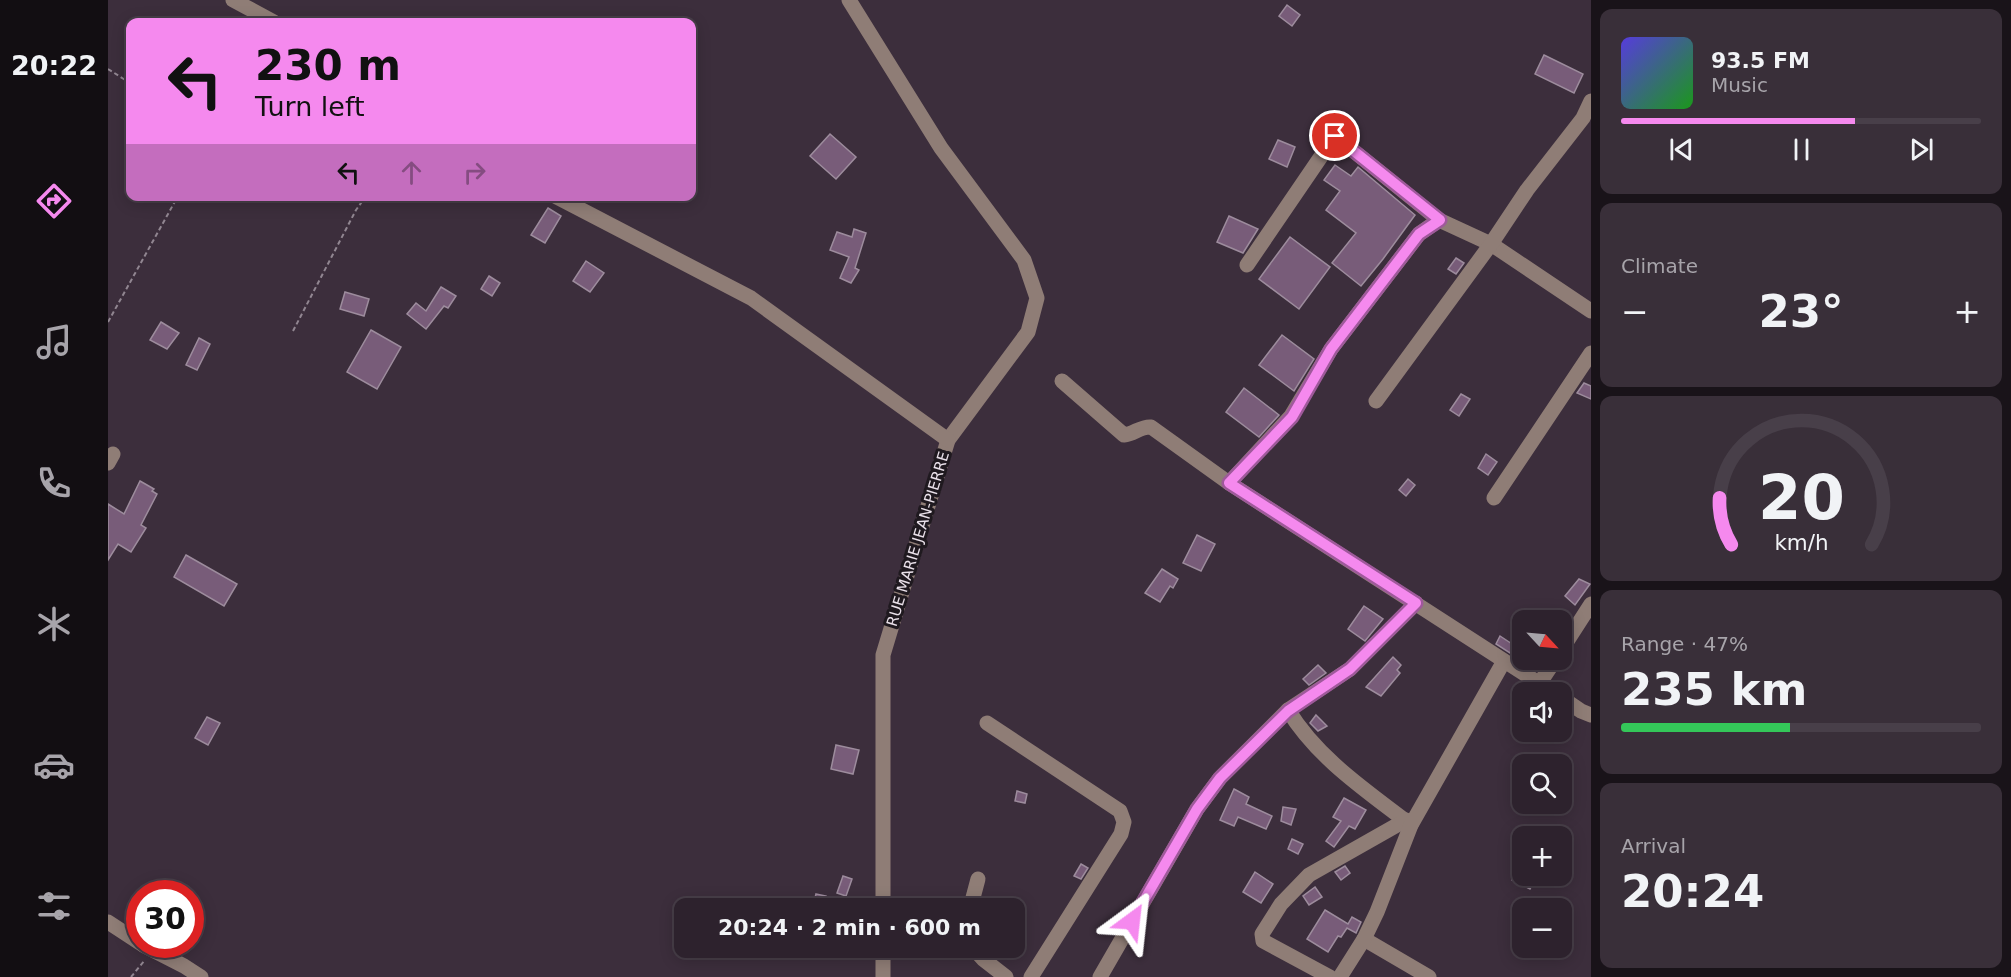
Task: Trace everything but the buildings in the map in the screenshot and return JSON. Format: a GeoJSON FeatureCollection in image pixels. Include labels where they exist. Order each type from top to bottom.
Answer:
{"type":"FeatureCollection","features":[{"type":"Feature","properties":{"kind":"street"},"geometry":{"type":"LineString","coordinates":[[233,0],[267,18]]}},
{"type":"Feature","properties":{"kind":"street","name":"RUE MARIE JEAN-PIERRE"},"geometry":{"type":"LineString","coordinates":[[849,0],[941,148],[1024,260],[1037,298],[1028,332],[948,440],[883,655],[883,898]]}},
{"type":"Feature","properties":{"kind":"street"},"geometry":{"type":"LineString","coordinates":[[1376,400],[1491,244],[1527,190],[1583,118],[1591,101]]}},
{"type":"Feature","properties":{"kind":"street"},"geometry":{"type":"LineString","coordinates":[[1247,265],[1335,136],[1440,220],[1491,244],[1591,311]]}},
{"type":"Feature","properties":{"kind":"street"},"geometry":{"type":"LineString","coordinates":[[565,201],[751,298],[948,440]]}},
{"type":"Feature","properties":{"kind":"street"},"geometry":{"type":"LineString","coordinates":[[1229,483],[1292,417],[1331,349],[1419,234],[1440,220]]}},
{"type":"Feature","properties":{"kind":"street"},"geometry":{"type":"LineString","coordinates":[[1494,498],[1591,353]]}},
{"type":"Feature","properties":{"kind":"street"},"geometry":{"type":"LineString","coordinates":[[1062,381],[1124,435],[1150,427],[1229,483],[1536,682]]}},
{"type":"Feature","properties":{"kind":"street"},"geometry":{"type":"LineString","coordinates":[[1100,977],[1197,809],[1220,778],[1288,711],[1350,669],[1416,603]]}},
{"type":"Feature","properties":{"kind":"street"},"geometry":{"type":"LineString","coordinates":[[1572,633],[1591,604]]}},
{"type":"Feature","properties":{"kind":"street"},"geometry":{"type":"LineString","coordinates":[[1340,977],[1364,939],[1377,912],[1408,823],[1504,661]]}},
{"type":"Feature","properties":{"kind":"street"},"geometry":{"type":"LineString","coordinates":[[1572,705],[1591,715]]}},
{"type":"Feature","properties":{"kind":"street"},"geometry":{"type":"LineString","coordinates":[[1288,711],[1301,731],[1333,764],[1408,823]]}},
{"type":"Feature","properties":{"kind":"street"},"geometry":{"type":"LineString","coordinates":[[987,723],[1120,811],[1124,822],[1121,834],[1032,977]]}},
{"type":"Feature","properties":{"kind":"street"},"geometry":{"type":"LineString","coordinates":[[1330,977],[1263,941],[1262,934],[1281,904],[1310,875],[1408,823]]}},
{"type":"Feature","properties":{"kind":"street"},"geometry":{"type":"LineString","coordinates":[[973,898],[978,879]]}},
{"type":"Feature","properties":{"kind":"street"},"geometry":{"type":"LineString","coordinates":[[108,922],[126,934]]}},
{"type":"Feature","properties":{"kind":"street"},"geometry":{"type":"LineString","coordinates":[[1364,939],[1429,977]]}},
{"type":"Feature","properties":{"kind":"street"},"geometry":{"type":"LineString","coordinates":[[168,958],[201,977]]}},
{"type":"Feature","properties":{"kind":"street"},"geometry":{"type":"LineString","coordinates":[[883,958],[883,977]]}},
{"type":"Feature","properties":{"kind":"street"},"geometry":{"type":"LineString","coordinates":[[981,958],[1006,977]]}},
{"type":"Feature","properties":{"kind":"path"},"geometry":{"type":"LineString","coordinates":[[108,69],[126,81]]}},
{"type":"Feature","properties":{"kind":"path"},"geometry":{"type":"LineString","coordinates":[[108,322],[175,201]]}},
{"type":"Feature","properties":{"kind":"path"},"geometry":{"type":"LineString","coordinates":[[293,331],[362,201]]}},
{"type":"Feature","properties":{"kind":"path"},"geometry":{"type":"LineString","coordinates":[[131,977],[141,966],[142,958]]}},
{"type":"Feature","properties":{"kind":"route"},"geometry":{"type":"LineString","coordinates":[[1132,921],[1197,809],[1220,778],[1288,711],[1350,669],[1416,603],[1229,483],[1292,417],[1331,349],[1419,234],[1440,220],[1335,136]]}}]}
